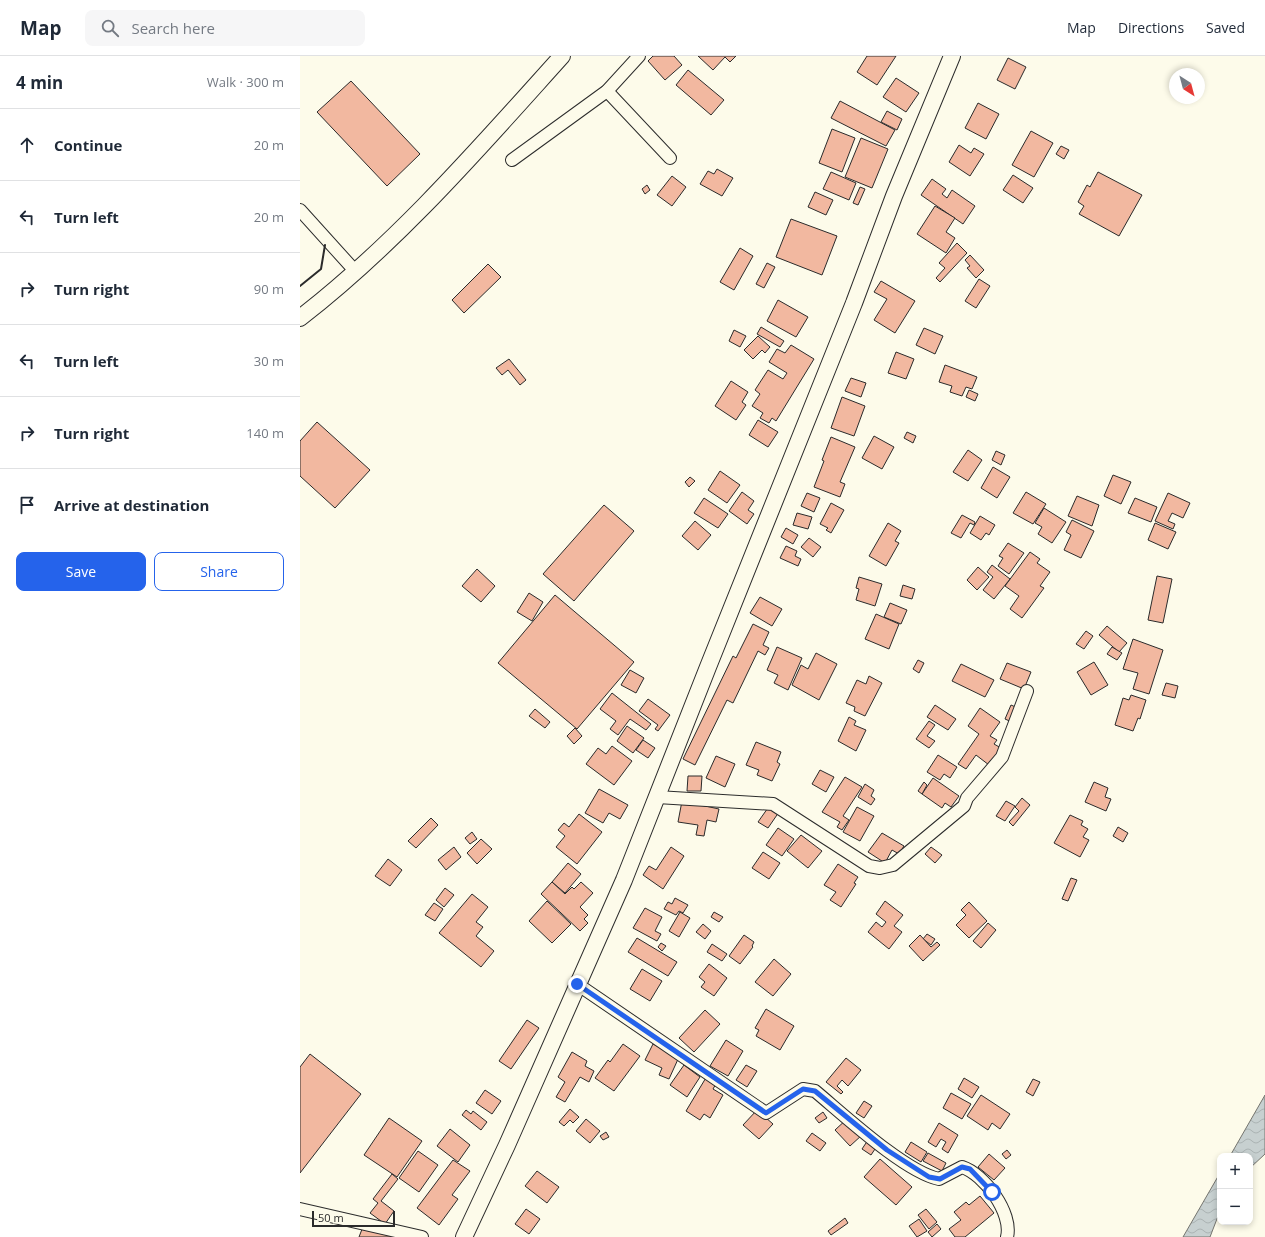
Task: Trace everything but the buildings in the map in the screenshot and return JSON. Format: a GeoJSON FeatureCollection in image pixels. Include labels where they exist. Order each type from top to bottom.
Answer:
{"type":"FeatureCollection","features":[{"type":"Feature","properties":{"kind":"main road"},"geometry":{"type":"LineString","coordinates":[[300,318],[356,272],[399,231],[489,137],[562,56]]}},
{"type":"Feature","properties":{"kind":"main road"},"geometry":{"type":"LineString","coordinates":[[464,1237],[507,1144],[624,880],[854,304],[894,196],[952,56]]}},
{"type":"Feature","properties":{"kind":"street"},"geometry":{"type":"LineString","coordinates":[[512,160],[607,92],[639,56]]}},
{"type":"Feature","properties":{"kind":"street"},"geometry":{"type":"LineString","coordinates":[[607,92],[670,158]]}},
{"type":"Feature","properties":{"kind":"street"},"geometry":{"type":"LineString","coordinates":[[300,210],[356,272]]}},
{"type":"Feature","properties":{"kind":"street"},"geometry":{"type":"LineString","coordinates":[[657,797],[773,804],[868,866],[880,868],[893,865],[964,806],[967,798],[1002,757],[1027,690]]}},
{"type":"Feature","properties":{"kind":"street"},"geometry":{"type":"LineString","coordinates":[[577,984],[766,1113],[803,1089],[815,1091],[887,1150],[929,1177],[940,1179],[962,1167],[970,1169],[992,1192],[1006,1215],[1008,1231],[1007,1237]]}},
{"type":"Feature","properties":{"kind":"street"},"geometry":{"type":"LineString","coordinates":[[300,1210],[422,1237]]}},
{"type":"Feature","properties":{"kind":"water"},"geometry":{"type":"Polygon","coordinates":[[[1265,1095],[1265,1154],[1253,1165],[1253,1153],[1232,1153],[1265,1095]]]}},
{"type":"Feature","properties":{"kind":"water"},"geometry":{"type":"Polygon","coordinates":[[[1217,1178],[1217,1219],[1210,1237],[1183,1237],[1217,1178]]]}},
{"type":"Feature","properties":{"kind":"wall"},"geometry":{"type":"LineString","coordinates":[[300,286],[321,269],[325,245]]}},
{"type":"Feature","properties":{"kind":"route"},"geometry":{"type":"LineString","coordinates":[[577,984],[766,1113],[803,1089],[815,1091],[887,1150],[929,1177],[940,1179],[962,1167],[970,1169],[992,1192]]}}]}
